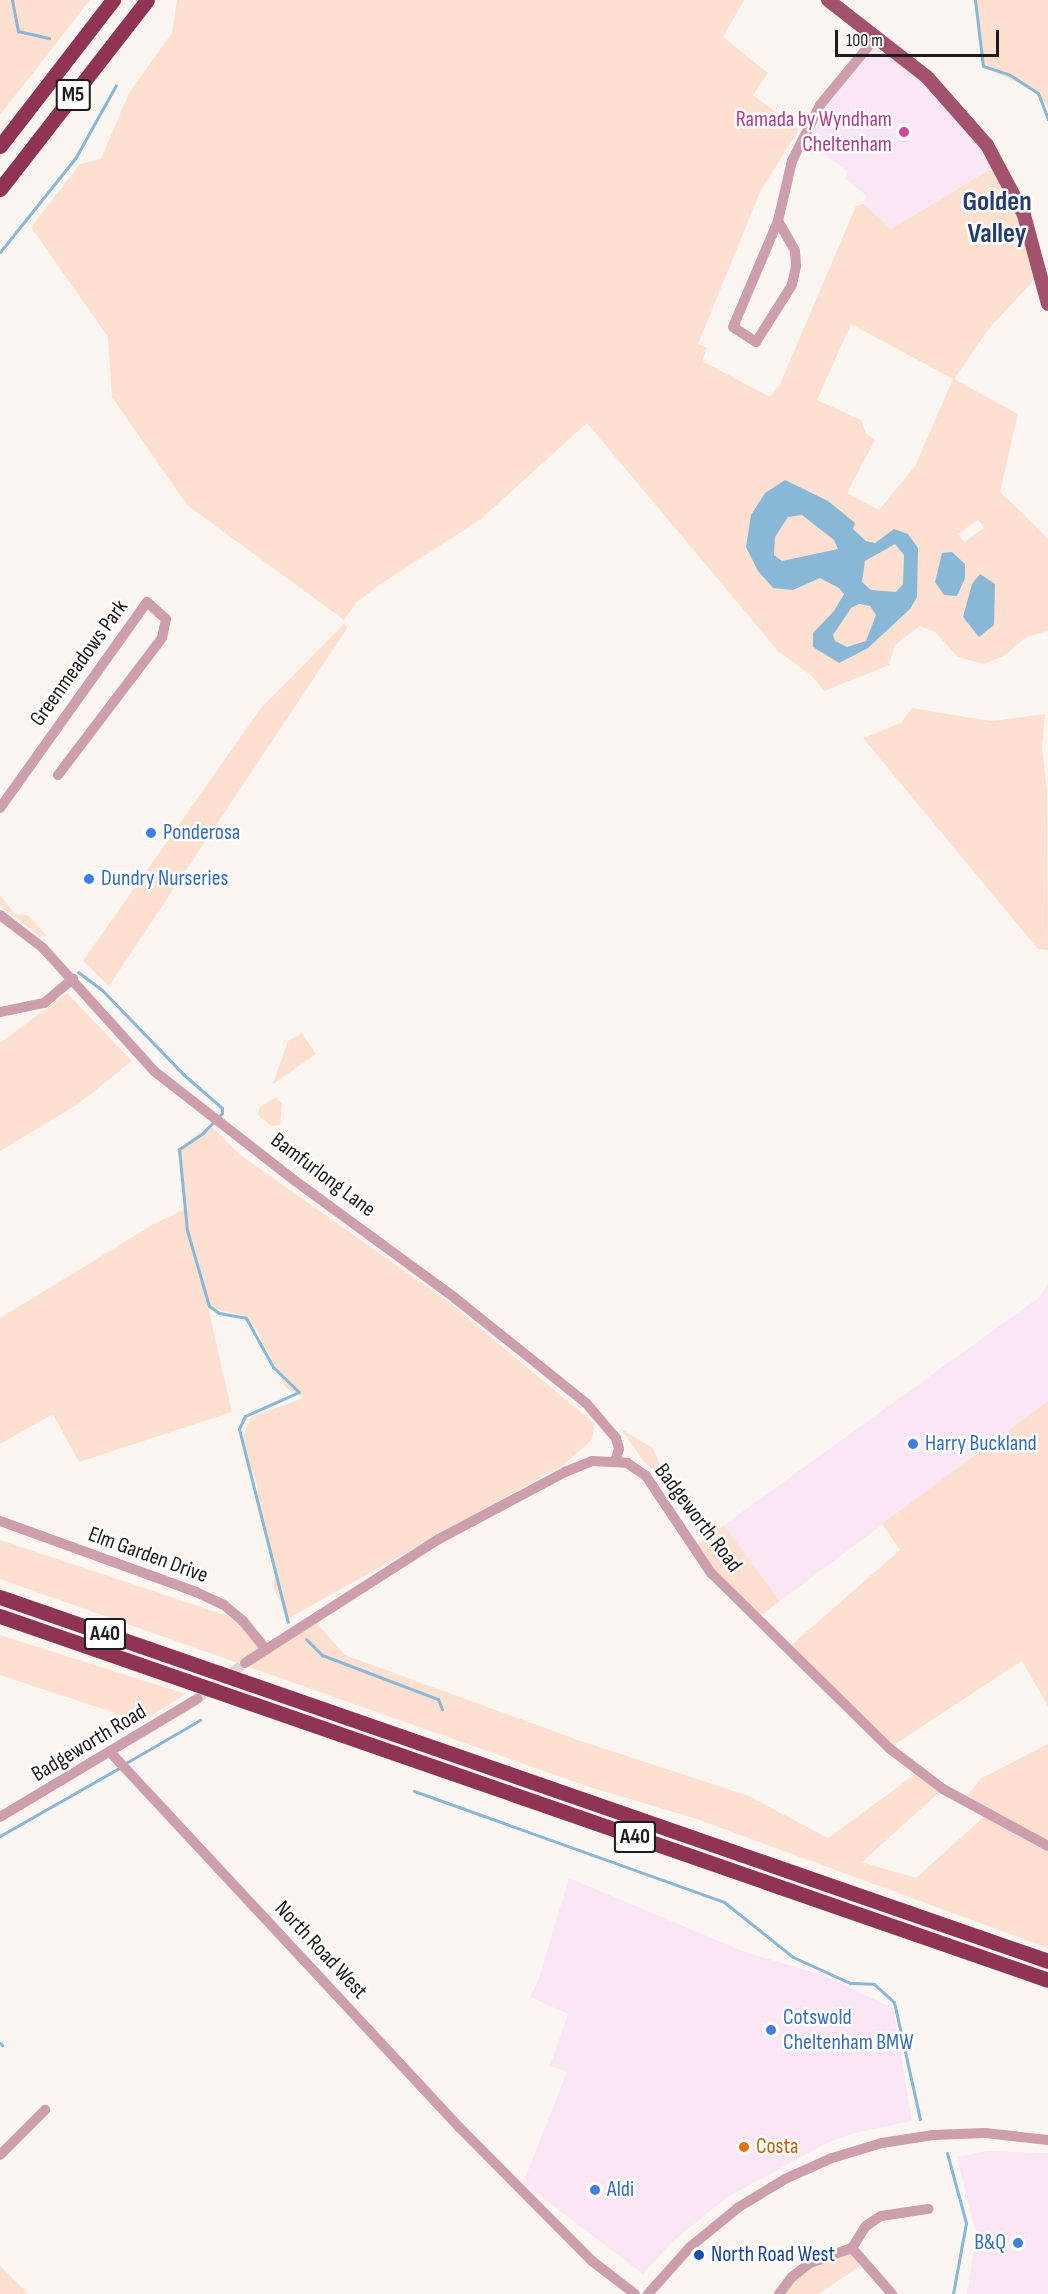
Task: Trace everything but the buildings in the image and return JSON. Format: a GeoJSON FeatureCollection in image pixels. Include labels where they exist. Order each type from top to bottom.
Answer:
{"type":"FeatureCollection","features":[{"type":"Feature","properties":{"kind":"highway","name":"M5"},"geometry":{"type":"LineString","coordinates":[[0,146],[113,0]]}},
{"type":"Feature","properties":{"kind":"highway","name":"M5"},"geometry":{"type":"LineString","coordinates":[[0,189],[147,0]]}},
{"type":"Feature","properties":{"kind":"highway"},"geometry":{"type":"LineString","coordinates":[[0,1589],[100,1632]]}},
{"type":"Feature","properties":{"kind":"highway","name":"A40"},"geometry":{"type":"LineString","coordinates":[[0,1597],[1048,1961]]}},
{"type":"Feature","properties":{"kind":"highway","name":"A40"},"geometry":{"type":"LineString","coordinates":[[0,1616],[1048,1980]]}},
{"type":"Feature","properties":{"kind":"main road"},"geometry":{"type":"LineString","coordinates":[[828,0],[877,36],[940,89],[987,145],[1027,223],[1048,304]]}},
{"type":"Feature","properties":{"kind":"street"},"geometry":{"type":"LineString","coordinates":[[778,221],[795,252],[796,266],[792,285],[756,342],[733,327],[778,221],[792,161],[820,105],[877,36]]}},
{"type":"Feature","properties":{"kind":"street","name":"Greenmeadows Park"},"geometry":{"type":"LineString","coordinates":[[0,808],[147,602],[166,619],[162,638],[58,775]]}},
{"type":"Feature","properties":{"kind":"street","name":"Bamfurlong Lane"},"geometry":{"type":"LineString","coordinates":[[0,915],[43,948],[154,1071],[294,1180],[455,1298],[586,1403],[616,1438],[619,1449],[615,1461]]}},
{"type":"Feature","properties":{"kind":"street"},"geometry":{"type":"LineString","coordinates":[[0,1012],[44,1003],[73,980]]}},
{"type":"Feature","properties":{"kind":"street"},"geometry":{"type":"LineString","coordinates":[[245,1663],[440,1539],[565,1472],[592,1461],[615,1461]]}},
{"type":"Feature","properties":{"kind":"street","name":"Badgeworth Road"},"geometry":{"type":"LineString","coordinates":[[615,1461],[646,1476],[711,1573],[889,1748],[943,1789],[1048,1846]]}},
{"type":"Feature","properties":{"kind":"street","name":"Elm Garden Drive"},"geometry":{"type":"LineString","coordinates":[[0,1521],[196,1592],[243,1621],[266,1649]]}},
{"type":"Feature","properties":{"kind":"street","name":"Badgeworth Road"},"geometry":{"type":"LineString","coordinates":[[0,1817],[111,1753],[197,1699]]}},
{"type":"Feature","properties":{"kind":"street","name":"North Road West"},"geometry":{"type":"LineString","coordinates":[[111,1753],[459,2127],[592,2261],[634,2294]]}},
{"type":"Feature","properties":{"kind":"street"},"geometry":{"type":"LineString","coordinates":[[0,2155],[45,2110]]}},
{"type":"Feature","properties":{"kind":"street"},"geometry":{"type":"LineString","coordinates":[[648,2294],[690,2247],[739,2207],[785,2179],[832,2158],[882,2143],[933,2135],[985,2133],[1048,2140]]}},
{"type":"Feature","properties":{"kind":"street"},"geometry":{"type":"LineString","coordinates":[[779,2294],[792,2277],[810,2263],[852,2248],[866,2226],[881,2216],[928,2209]]}},
{"type":"Feature","properties":{"kind":"street"},"geometry":{"type":"LineString","coordinates":[[852,2248],[892,2294]]}},
{"type":"Feature","properties":{"kind":"shaded area"},"geometry":{"type":"Polygon","coordinates":[[[0,0],[90,0],[0,115],[0,0]]]}},
{"type":"Feature","properties":{"kind":"shaded area"},"geometry":{"type":"Polygon","coordinates":[[[177,0],[744,0],[723,37],[768,73],[753,95],[799,129],[761,190],[698,344],[707,348],[702,361],[770,397],[780,384],[856,206],[864,204],[891,229],[999,164],[1042,272],[990,327],[954,379],[1018,414],[1000,492],[1048,538],[1048,631],[1026,637],[1004,656],[983,664],[958,657],[935,632],[920,626],[895,645],[889,665],[824,691],[812,676],[778,651],[587,423],[481,519],[379,585],[357,602],[344,620],[187,505],[112,397],[108,337],[31,227],[80,164],[101,159],[129,93],[172,33],[177,0]],[[851,324],[817,400],[861,420],[866,434],[875,440],[847,493],[879,510],[915,466],[953,379],[851,324]],[[978,520],[958,534],[964,542],[984,528],[978,520]]]}},
{"type":"Feature","properties":{"kind":"shaded area"},"geometry":{"type":"Polygon","coordinates":[[[975,0],[1048,0],[1048,108],[1038,93],[983,66],[975,0]]]}},
{"type":"Feature","properties":{"kind":"shaded area"},"geometry":{"type":"Polygon","coordinates":[[[877,36],[927,77],[999,164],[891,229],[864,204],[866,195],[845,179],[847,171],[817,149],[822,136],[809,126],[877,36]]]}},
{"type":"Feature","properties":{"kind":"shaded area"},"geometry":{"type":"Polygon","coordinates":[[[344,624],[348,627],[109,986],[83,961],[261,708],[344,624]]]}},
{"type":"Feature","properties":{"kind":"shaded area"},"geometry":{"type":"Polygon","coordinates":[[[912,708],[991,721],[1045,714],[1042,748],[1047,791],[1048,950],[1038,949],[863,738],[901,723],[912,708]]]}},
{"type":"Feature","properties":{"kind":"shaded area"},"geometry":{"type":"Polygon","coordinates":[[[0,895],[15,914],[28,915],[47,936],[41,937],[0,906],[0,895]]]}},
{"type":"Feature","properties":{"kind":"shaded area"},"geometry":{"type":"Polygon","coordinates":[[[67,993],[132,1061],[78,1104],[0,1151],[0,1043],[67,993]]]}},
{"type":"Feature","properties":{"kind":"shaded area"},"geometry":{"type":"Polygon","coordinates":[[[302,1033],[316,1054],[273,1084],[288,1041],[302,1033]]]}},
{"type":"Feature","properties":{"kind":"shaded area"},"geometry":{"type":"Polygon","coordinates":[[[276,1097],[282,1104],[280,1125],[271,1126],[258,1115],[260,1107],[276,1097]]]}},
{"type":"Feature","properties":{"kind":"shaded area"},"geometry":{"type":"Polygon","coordinates":[[[210,1125],[239,1154],[451,1304],[595,1424],[591,1441],[563,1465],[289,1618],[273,1587],[275,1575],[256,1502],[258,1487],[241,1441],[251,1417],[303,1398],[286,1388],[254,1325],[244,1316],[208,1307],[232,1412],[79,1462],[53,1414],[0,1444],[0,1318],[154,1224],[187,1208],[178,1149],[210,1125]]]}},
{"type":"Feature","properties":{"kind":"shaded area","name":"Harry Buckland"},"geometry":{"type":"Polygon","coordinates":[[[1048,1283],[1048,1401],[780,1601],[724,1525],[1041,1296],[1048,1283]]]}},
{"type":"Feature","properties":{"kind":"shaded area"},"geometry":{"type":"Polygon","coordinates":[[[1048,1401],[1048,1706],[1022,1661],[889,1748],[788,1648],[900,1550],[882,1524],[1048,1401]]]}},
{"type":"Feature","properties":{"kind":"shaded area"},"geometry":{"type":"Polygon","coordinates":[[[621,1429],[653,1448],[665,1479],[644,1462],[621,1429]]]}},
{"type":"Feature","properties":{"kind":"shaded area"},"geometry":{"type":"Polygon","coordinates":[[[724,1525],[780,1601],[756,1619],[694,1547],[724,1525]]]}},
{"type":"Feature","properties":{"kind":"shaded area"},"geometry":{"type":"Polygon","coordinates":[[[0,1540],[243,1621],[266,1649],[312,1618],[345,1655],[578,1740],[749,1796],[828,1838],[917,1773],[943,1789],[862,1862],[916,1878],[987,1814],[964,1801],[980,1779],[1048,1744],[1048,1948],[694,1818],[589,1787],[0,1579],[0,1540]]]}},
{"type":"Feature","properties":{"kind":"shaded area"},"geometry":{"type":"Polygon","coordinates":[[[0,1635],[186,1694],[142,1722],[0,1675],[0,1635]]]}},
{"type":"Feature","properties":{"kind":"shaded area"},"geometry":{"type":"Polygon","coordinates":[[[569,1878],[745,1952],[822,1975],[893,2008],[912,2121],[854,2133],[827,2143],[726,2198],[671,2243],[643,2274],[523,2183],[567,2072],[550,2066],[568,2014],[530,1997],[539,1978],[569,1878]]]}},
{"type":"Feature","properties":{"kind":"shaded area","name":"B&Q"},"geometry":{"type":"Polygon","coordinates":[[[988,2151],[1048,2153],[1048,2294],[967,2294],[976,2234],[957,2157],[988,2151]]]}},
{"type":"Feature","properties":{"kind":"shaded area"},"geometry":{"type":"Polygon","coordinates":[[[852,2248],[864,2263],[819,2294],[779,2294],[791,2277],[852,2248]]]}},
{"type":"Feature","properties":{"kind":"shaded area"},"geometry":{"type":"Polygon","coordinates":[[[0,2266],[28,2294],[0,2294],[0,2266]]]}},
{"type":"Feature","properties":{"kind":"water"},"geometry":{"type":"Polygon","coordinates":[[[785,480],[828,501],[855,523],[853,529],[866,541],[875,543],[894,529],[908,534],[918,548],[917,597],[910,609],[868,648],[839,663],[813,647],[813,633],[834,611],[844,594],[839,588],[820,578],[793,590],[773,588],[758,571],[746,547],[751,515],[765,493],[785,480]],[[802,515],[788,517],[775,537],[774,555],[782,561],[838,549],[834,540],[802,515]],[[895,544],[865,561],[862,582],[871,590],[896,592],[903,584],[904,555],[895,544]],[[859,604],[851,608],[833,635],[835,641],[847,647],[866,641],[876,615],[870,606],[859,604]]]}},
{"type":"Feature","properties":{"kind":"water"},"geometry":{"type":"Polygon","coordinates":[[[952,552],[965,564],[965,578],[957,596],[944,595],[935,582],[942,553],[952,552]]]}},
{"type":"Feature","properties":{"kind":"water"},"geometry":{"type":"Polygon","coordinates":[[[980,574],[995,584],[994,625],[979,637],[963,617],[972,584],[980,574]]]}},
{"type":"Feature","properties":{"kind":"waterway"},"geometry":{"type":"LineString","coordinates":[[12,0],[18,31],[49,38]]}},
{"type":"Feature","properties":{"kind":"waterway"},"geometry":{"type":"LineString","coordinates":[[975,0],[983,66],[1010,75],[1038,93],[1048,119]]}},
{"type":"Feature","properties":{"kind":"waterway"},"geometry":{"type":"LineString","coordinates":[[0,252],[76,157],[116,85]]}},
{"type":"Feature","properties":{"kind":"waterway"},"geometry":{"type":"LineString","coordinates":[[78,972],[102,990],[183,1074],[222,1108],[222,1113],[203,1133],[179,1149],[187,1230],[209,1306],[219,1313],[246,1318],[273,1367],[299,1392],[245,1416],[239,1429],[288,1622]]}},
{"type":"Feature","properties":{"kind":"waterway"},"geometry":{"type":"LineString","coordinates":[[306,1639],[322,1655],[438,1699],[442,1709]]}},
{"type":"Feature","properties":{"kind":"waterway"},"geometry":{"type":"LineString","coordinates":[[126,1763],[200,1720]]}},
{"type":"Feature","properties":{"kind":"waterway"},"geometry":{"type":"LineString","coordinates":[[0,1836],[121,1767]]}},
{"type":"Feature","properties":{"kind":"waterway"},"geometry":{"type":"LineString","coordinates":[[414,1791],[724,1902],[793,1957],[850,1983],[874,1984],[894,2002],[920,2119]]}},
{"type":"Feature","properties":{"kind":"waterway"},"geometry":{"type":"LineString","coordinates":[[947,2153],[966,2223],[953,2294]]}},
{"type":"Feature","properties":{"kind":"tunnel"},"geometry":{"type":"LineString","coordinates":[[197,1699],[245,1663]]}},
{"type":"Feature","properties":{"kind":"place","name":"Ramada by Wyndham Cheltenham"},"geometry":{"type":"Point","coordinates":[904,132]}},
{"type":"Feature","properties":{"kind":"place","name":"Ponderosa"},"geometry":{"type":"Point","coordinates":[151,833]}},
{"type":"Feature","properties":{"kind":"place","name":"Dundry Nurseries"},"geometry":{"type":"Point","coordinates":[89,879]}},
{"type":"Feature","properties":{"kind":"place","name":"Harry Buckland"},"geometry":{"type":"Point","coordinates":[913,1444]}},
{"type":"Feature","properties":{"kind":"place","name":"Cotswold Cheltenham BMW"},"geometry":{"type":"Point","coordinates":[771,2030]}},
{"type":"Feature","properties":{"kind":"place","name":"Costa"},"geometry":{"type":"Point","coordinates":[744,2147]}},
{"type":"Feature","properties":{"kind":"place","name":"Aldi"},"geometry":{"type":"Point","coordinates":[595,2190]}},
{"type":"Feature","properties":{"kind":"place","name":"B&Q"},"geometry":{"type":"Point","coordinates":[1018,2243]}},
{"type":"Feature","properties":{"kind":"place","name":"North Road West"},"geometry":{"type":"Point","coordinates":[699,2255]}},
{"type":"Feature","properties":{"kind":"district","name":"Golden Valley"},"geometry":{"type":"Point","coordinates":[997,218]}}]}
